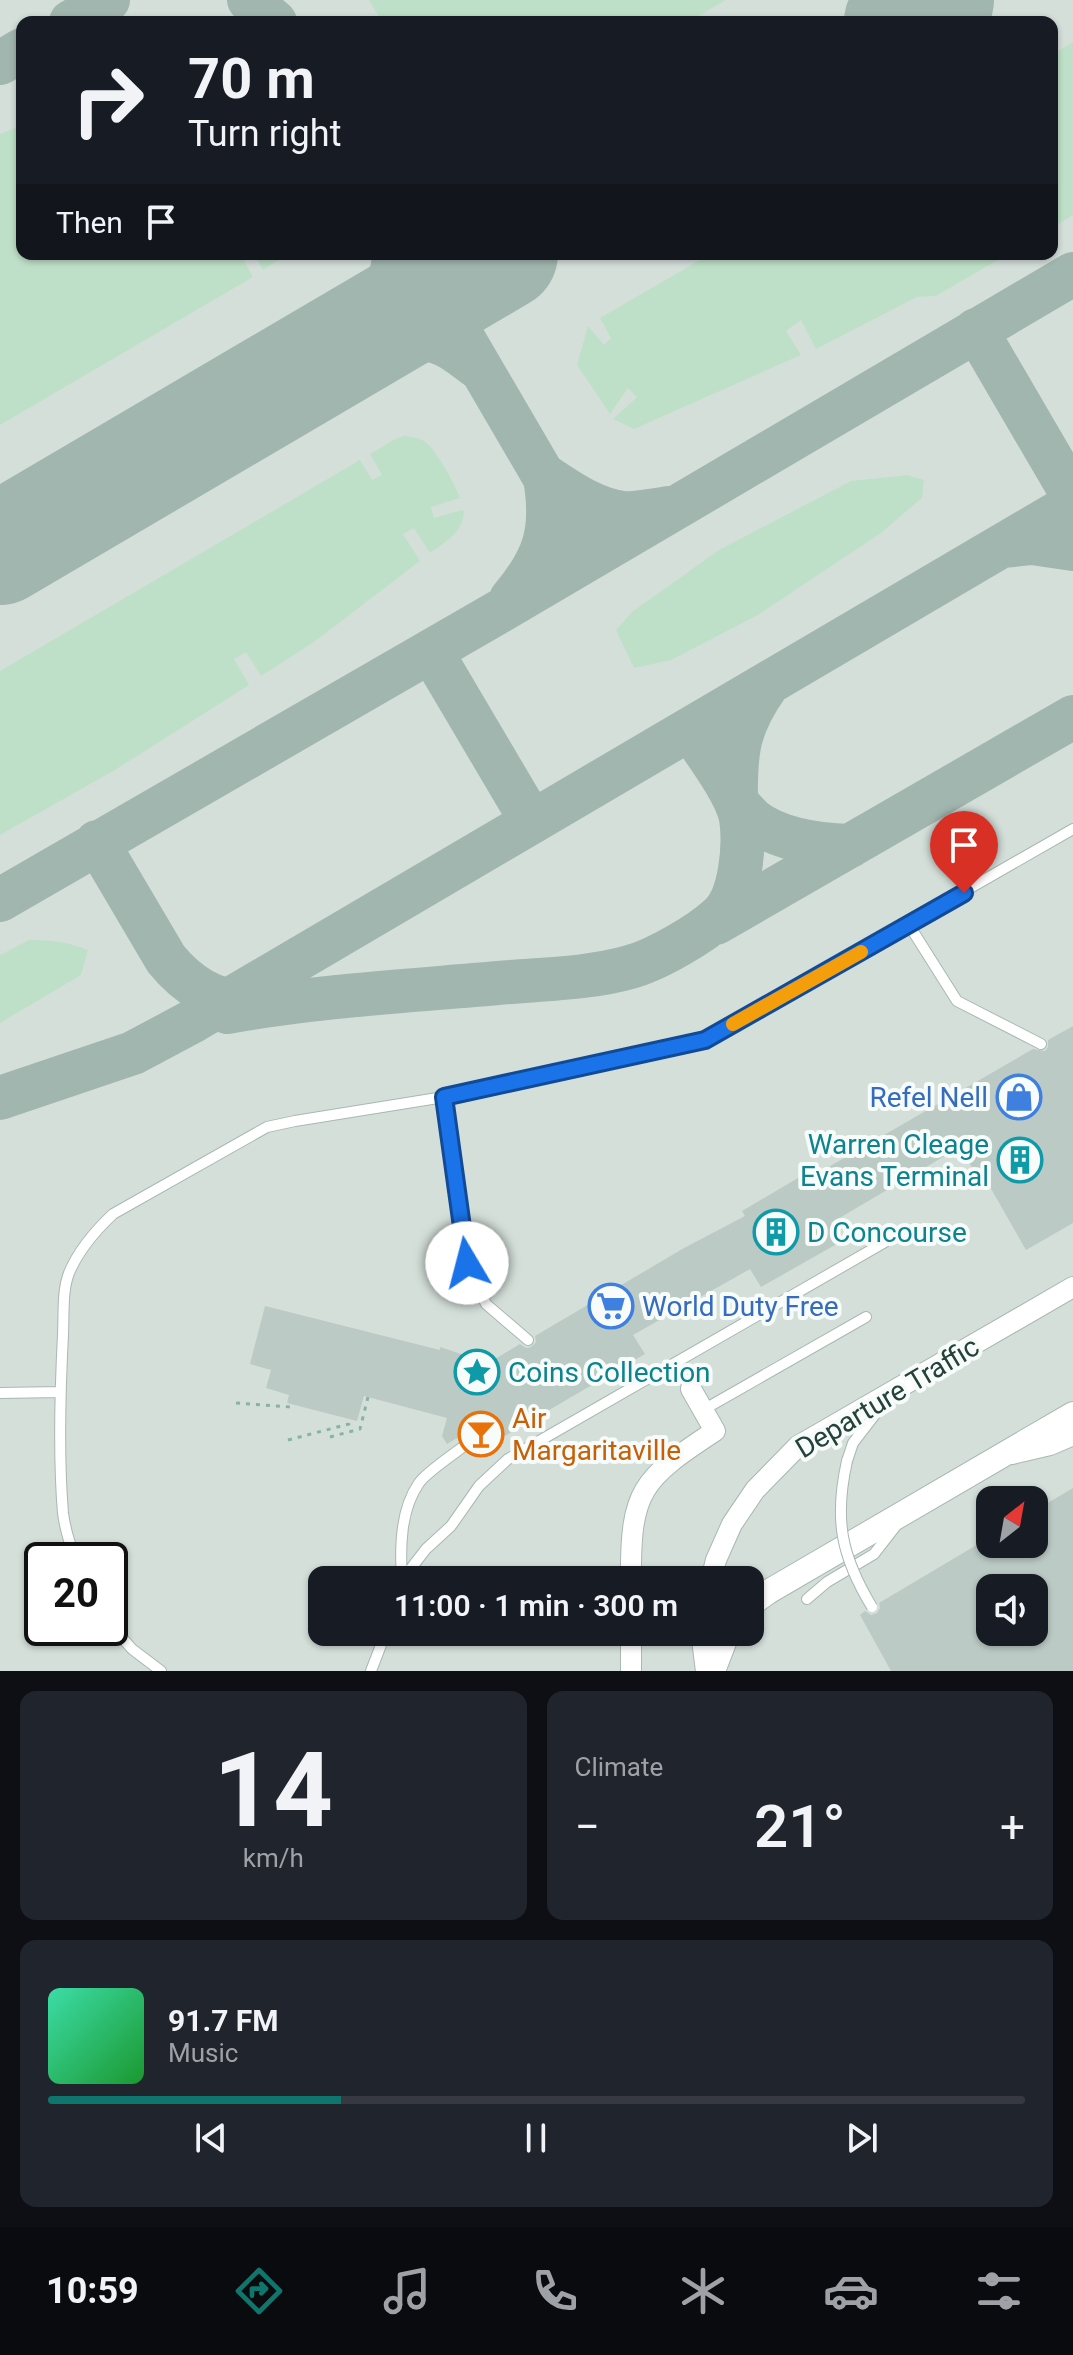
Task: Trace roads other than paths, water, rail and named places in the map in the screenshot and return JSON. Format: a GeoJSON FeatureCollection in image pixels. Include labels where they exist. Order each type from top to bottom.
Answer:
{"type":"FeatureCollection","features":[{"type":"Feature","properties":{"kind":"street","name":"Departure Traffic"},"geometry":{"type":"LineString","coordinates":[[714,1566],[732,1524],[755,1490],[798,1446],[1073,1287]]}},
{"type":"Feature","properties":{"kind":"street"},"geometry":{"type":"LineString","coordinates":[[631,1566],[632,1528],[643,1491],[665,1465],[715,1431],[691,1389]]}},
{"type":"Feature","properties":{"kind":"street"},"geometry":{"type":"LineString","coordinates":[[764,1595],[1073,1414]]}},
{"type":"Feature","properties":{"kind":"street"},"geometry":{"type":"LineString","coordinates":[[1001,1456],[1050,1445],[1073,1435]]}},
{"type":"Feature","properties":{"kind":"street"},"geometry":{"type":"LineString","coordinates":[[631,1646],[631,1671]]}},
{"type":"Feature","properties":{"kind":"street"},"geometry":{"type":"LineString","coordinates":[[703,1646],[706,1671]]}},
{"type":"Feature","properties":{"kind":"street"},"geometry":{"type":"LineString","coordinates":[[713,1671],[723,1646]]}},
{"type":"Feature","properties":{"kind":"lane"},"geometry":{"type":"LineString","coordinates":[[69,1542],[63,1515],[60,1392],[64,1305],[68,1276],[78,1254],[113,1214],[267,1127],[444,1097],[705,1040],[1073,829]]}},
{"type":"Feature","properties":{"kind":"lane"},"geometry":{"type":"LineString","coordinates":[[909,925],[957,1001],[1041,1044]]}},
{"type":"Feature","properties":{"kind":"lane"},"geometry":{"type":"LineString","coordinates":[[444,1097],[467,1263],[486,1304],[528,1340]]}},
{"type":"Feature","properties":{"kind":"lane"},"geometry":{"type":"LineString","coordinates":[[472,1440],[419,1482],[407,1510],[400,1550],[402,1580],[426,1549],[451,1526],[479,1486],[508,1459],[885,1242]]}},
{"type":"Feature","properties":{"kind":"lane"},"geometry":{"type":"LineString","coordinates":[[703,1410],[866,1317]]}},
{"type":"Feature","properties":{"kind":"lane"},"geometry":{"type":"LineString","coordinates":[[674,1364],[691,1389]]}},
{"type":"Feature","properties":{"kind":"lane"},"geometry":{"type":"LineString","coordinates":[[0,1393],[60,1392]]}},
{"type":"Feature","properties":{"kind":"lane"},"geometry":{"type":"LineString","coordinates":[[872,1607],[855,1575],[841,1528],[841,1500],[853,1443],[892,1393]]}},
{"type":"Feature","properties":{"kind":"lane"},"geometry":{"type":"LineString","coordinates":[[807,1599],[827,1582],[874,1554],[909,1510]]}},
{"type":"Feature","properties":{"kind":"lane"},"geometry":{"type":"LineString","coordinates":[[128,1644],[161,1671]]}},
{"type":"Feature","properties":{"kind":"lane"},"geometry":{"type":"LineString","coordinates":[[371,1671],[381,1646]]}},
{"type":"Feature","properties":{"kind":"place","name":"Refel Nell"},"geometry":{"type":"Point","coordinates":[1019,1097]}},
{"type":"Feature","properties":{"kind":"place","name":"Warren Cleage Evans Terminal"},"geometry":{"type":"Point","coordinates":[1020,1160]}},
{"type":"Feature","properties":{"kind":"place","name":"D Concourse"},"geometry":{"type":"Point","coordinates":[776,1232]}},
{"type":"Feature","properties":{"kind":"place","name":"World Duty Free"},"geometry":{"type":"Point","coordinates":[611,1306]}},
{"type":"Feature","properties":{"kind":"place","name":"Coins Collection"},"geometry":{"type":"Point","coordinates":[477,1372]}},
{"type":"Feature","properties":{"kind":"place","name":"Air Margaritaville"},"geometry":{"type":"Point","coordinates":[481,1434]}}]}
